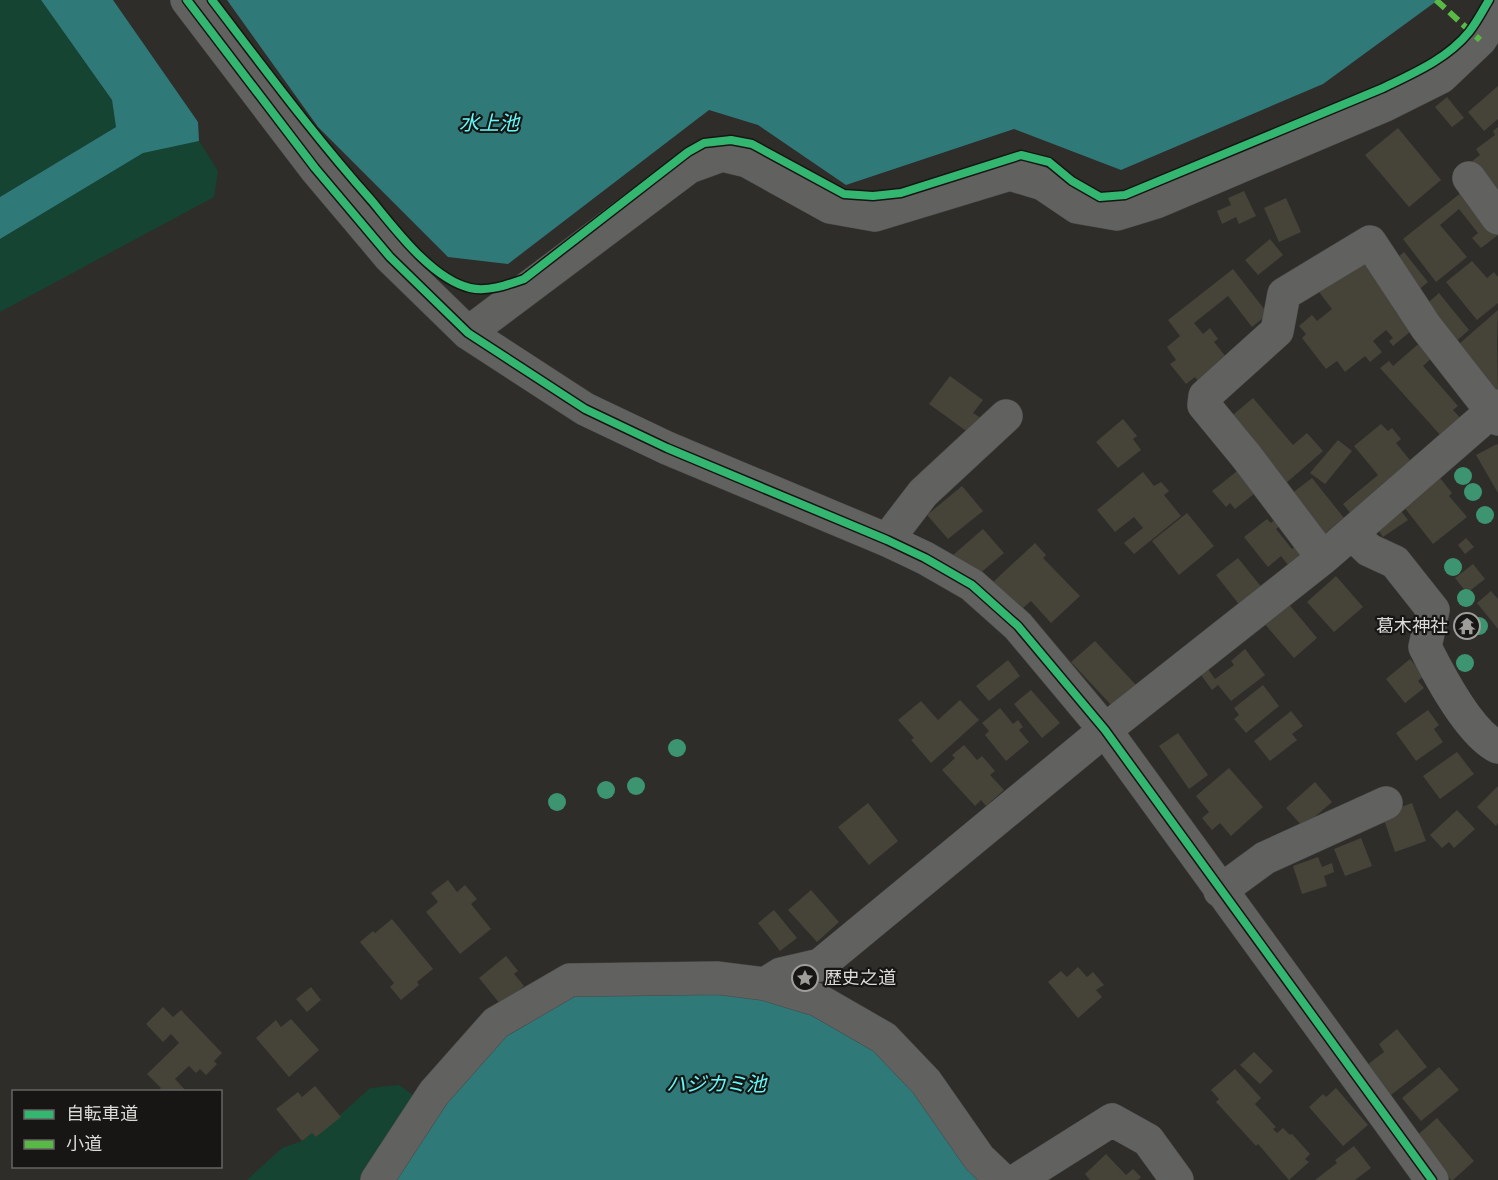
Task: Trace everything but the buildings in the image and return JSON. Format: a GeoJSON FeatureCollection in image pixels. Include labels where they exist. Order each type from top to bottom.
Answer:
{"type":"FeatureCollection","features":[{"type":"Feature","properties":{"kind":"street"},"geometry":{"type":"LineString","coordinates":[[188,0],[315,168],[390,257],[468,333],[585,409],[667,448],[925,558],[972,585],[1018,626],[1105,730],[1432,1180]]}},
{"type":"Feature","properties":{"kind":"street"},"geometry":{"type":"LineString","coordinates":[[468,333],[689,167],[722,154],[747,160],[830,207],[874,215],[1010,174],[1043,184],[1077,207],[1117,214],[1156,202],[1385,105],[1441,77],[1489,49],[1498,13]]}},
{"type":"Feature","properties":{"kind":"street"},"geometry":{"type":"LineString","coordinates":[[1469,178],[1498,218]]}},
{"type":"Feature","properties":{"kind":"street"},"geometry":{"type":"LineString","coordinates":[[765,984],[781,974],[819,965],[1105,730],[1323,558],[1496,412],[1426,327],[1370,242],[1284,294],[1277,332],[1205,396],[1204,405],[1246,456],[1323,558]]}},
{"type":"Feature","properties":{"kind":"street"},"geometry":{"type":"LineString","coordinates":[[887,540],[923,493],[1006,416]]}},
{"type":"Feature","properties":{"kind":"street"},"geometry":{"type":"LineString","coordinates":[[1352,534],[1369,550],[1395,562],[1433,610],[1425,647],[1445,684],[1470,721],[1487,742],[1498,747]]}},
{"type":"Feature","properties":{"kind":"street"},"geometry":{"type":"LineString","coordinates":[[1220,891],[1265,858],[1386,803]]}},
{"type":"Feature","properties":{"kind":"street"},"geometry":{"type":"LineString","coordinates":[[818,1000],[819,965]]}},
{"type":"Feature","properties":{"kind":"street"},"geometry":{"type":"LineString","coordinates":[[377,1180],[434,1093],[496,1023],[570,980],[718,978],[765,984],[818,1000],[884,1038],[926,1082],[979,1158],[1002,1180]]}},
{"type":"Feature","properties":{"kind":"street"},"geometry":{"type":"LineString","coordinates":[[1017,1180],[1112,1120],[1148,1140],[1177,1180]]}},
{"type":"Feature","properties":{"kind":"green space"},"geometry":{"type":"Polygon","coordinates":[[[0,0],[41,0],[112,100],[116,127],[0,197],[0,0]]]}},
{"type":"Feature","properties":{"kind":"green space"},"geometry":{"type":"Polygon","coordinates":[[[199,141],[218,171],[214,197],[0,312],[0,239],[150,148],[199,141]]]}},
{"type":"Feature","properties":{"kind":"green space"},"geometry":{"type":"Polygon","coordinates":[[[399,1085],[424,1103],[384,1180],[247,1180],[282,1148],[302,1141],[312,1133],[316,1137],[370,1088],[399,1085]]]}},
{"type":"Feature","properties":{"kind":"water"},"geometry":{"type":"Polygon","coordinates":[[[41,0],[113,0],[198,122],[199,141],[143,153],[0,239],[0,197],[116,127],[112,100],[41,0]]]}},
{"type":"Feature","properties":{"kind":"water","name":"水上池"},"geometry":{"type":"Polygon","coordinates":[[[227,0],[1438,0],[1323,84],[1121,170],[1014,129],[846,185],[758,125],[709,110],[508,264],[448,257],[318,127],[227,0]]]}},
{"type":"Feature","properties":{"kind":"water","name":"ハジカミ池"},"geometry":{"type":"Polygon","coordinates":[[[726,986],[800,1002],[881,1054],[919,1093],[981,1180],[393,1180],[434,1105],[499,1032],[566,992],[726,986]]]}},
{"type":"Feature","properties":{"kind":"marked path"},"geometry":{"type":"LineString","coordinates":[[1436,0],[1480,40]]}},
{"type":"Feature","properties":{"kind":"cycle path"},"geometry":{"type":"LineString","coordinates":[[187,0],[315,168],[390,257],[468,333],[585,409],[667,448],[925,558],[972,585],[1018,626],[1105,730],[1432,1180]]}},
{"type":"Feature","properties":{"kind":"cycle path"},"geometry":{"type":"LineString","coordinates":[[212,0],[330,152],[416,252],[442,275],[456,283],[470,288],[484,289],[524,279],[688,152],[704,143],[731,140],[752,144],[844,194],[873,196],[901,193],[1021,155],[1049,162],[1072,181],[1100,197],[1125,195],[1383,88],[1418,71],[1440,58],[1460,42],[1472,28],[1489,0]]}},
{"type":"Feature","properties":{"kind":"place","name":"葛木神社"},"geometry":{"type":"Point","coordinates":[1467,626]}},
{"type":"Feature","properties":{"kind":"place","name":"歴史之道"},"geometry":{"type":"Point","coordinates":[805,978]}}]}
